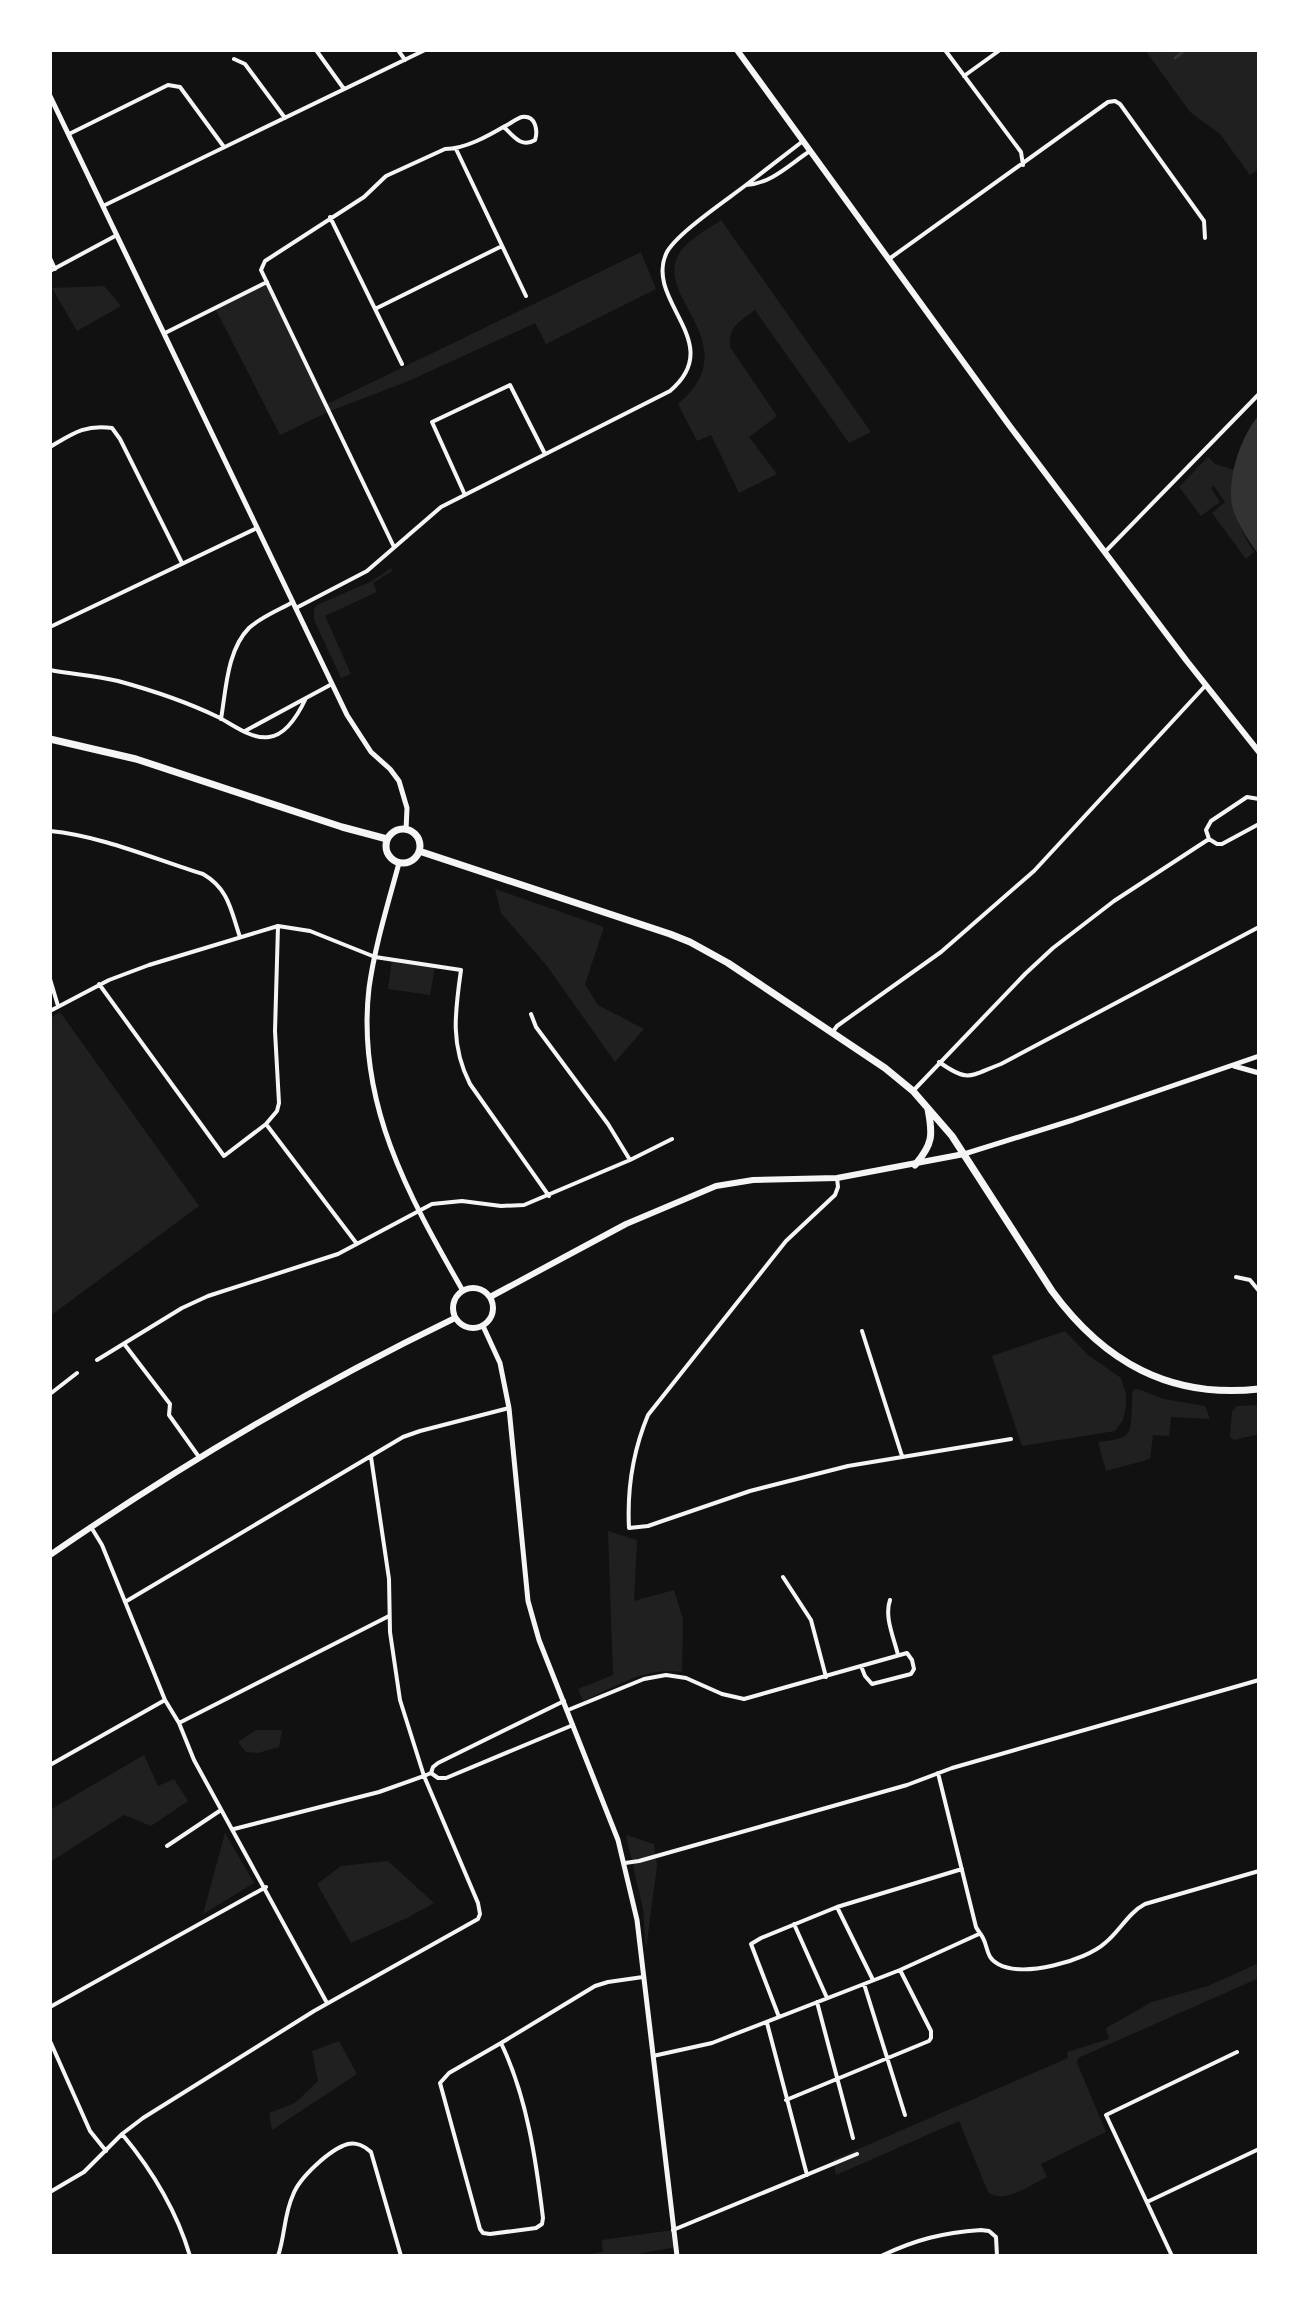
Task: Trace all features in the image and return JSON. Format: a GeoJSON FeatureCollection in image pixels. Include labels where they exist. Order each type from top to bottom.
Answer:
{"type":"FeatureCollection","features":[{"type":"Feature","properties":{"kind":"main road"},"geometry":{"type":"LineString","coordinates":[[737,50],[1105,552],[1259,752]]}},
{"type":"Feature","properties":{"kind":"main road"},"geometry":{"type":"LineString","coordinates":[[50,739],[136,759],[387,839]]}},
{"type":"Feature","properties":{"kind":"main road"},"geometry":{"type":"LineString","coordinates":[[406,830],[416,836],[420,843],[419,851],[412,861],[399,863],[388,854],[387,839],[395,831],[406,830]]}},
{"type":"Feature","properties":{"kind":"main road"},"geometry":{"type":"LineString","coordinates":[[419,851],[690,942],[728,963],[885,1068],[913,1091],[964,1154],[1065,1310],[1090,1336],[1137,1367],[1176,1385],[1223,1391],[1259,1389]]}},
{"type":"Feature","properties":{"kind":"main road"},"geometry":{"type":"LineString","coordinates":[[915,1165],[931,1140],[928,1107]]}},
{"type":"Feature","properties":{"kind":"main road"},"geometry":{"type":"LineString","coordinates":[[490,1297],[605,1235],[706,1190],[753,1180],[837,1178],[964,1154]]}},
{"type":"Feature","properties":{"kind":"main road"},"geometry":{"type":"LineString","coordinates":[[478,1289],[490,1297],[492,1315],[483,1326],[467,1328],[455,1318],[453,1305],[463,1291],[478,1289]]}},
{"type":"Feature","properties":{"kind":"main road"},"geometry":{"type":"LineString","coordinates":[[50,1555],[199,1457],[353,1370],[455,1318]]}},
{"type":"Feature","properties":{"kind":"street"},"geometry":{"type":"LineString","coordinates":[[316,50],[344,89]]}},
{"type":"Feature","properties":{"kind":"street"},"geometry":{"type":"LineString","coordinates":[[398,50],[405,60]]}},
{"type":"Feature","properties":{"kind":"street"},"geometry":{"type":"LineString","coordinates":[[103,206],[425,50]]}},
{"type":"Feature","properties":{"kind":"street"},"geometry":{"type":"LineString","coordinates":[[945,50],[1021,152],[1023,165]]}},
{"type":"Feature","properties":{"kind":"street"},"geometry":{"type":"LineString","coordinates":[[964,76],[1000,50]]}},
{"type":"Feature","properties":{"kind":"street"},"geometry":{"type":"LineString","coordinates":[[234,59],[245,64],[285,118]]}},
{"type":"Feature","properties":{"kind":"street"},"geometry":{"type":"LineString","coordinates":[[69,134],[168,85],[174,85],[180,87],[224,147]]}},
{"type":"Feature","properties":{"kind":"street"},"geometry":{"type":"LineString","coordinates":[[50,96],[347,715],[371,752],[399,781],[407,808],[406,830]]}},
{"type":"Feature","properties":{"kind":"street"},"geometry":{"type":"LineString","coordinates":[[889,259],[1108,102],[1115,101],[1204,221],[1205,238]]}},
{"type":"Feature","properties":{"kind":"street"},"geometry":{"type":"LineString","coordinates":[[394,548],[261,270],[265,261],[364,197],[386,176],[445,149],[456,149],[521,117],[535,122],[535,140],[522,143],[504,127]]}},
{"type":"Feature","properties":{"kind":"street"},"geometry":{"type":"LineString","coordinates":[[221,719],[232,660],[246,631],[257,622],[367,571],[431,514],[670,391],[682,381],[691,353],[688,337],[663,276],[666,251],[678,238],[803,141]]}},
{"type":"Feature","properties":{"kind":"street"},"geometry":{"type":"LineString","coordinates":[[456,149],[526,296]]}},
{"type":"Feature","properties":{"kind":"street"},"geometry":{"type":"LineString","coordinates":[[746,185],[767,180],[811,151]]}},
{"type":"Feature","properties":{"kind":"street"},"geometry":{"type":"LineString","coordinates":[[330,217],[402,364]]}},
{"type":"Feature","properties":{"kind":"street"},"geometry":{"type":"LineString","coordinates":[[50,258],[52,270],[117,235]]}},
{"type":"Feature","properties":{"kind":"street"},"geometry":{"type":"LineString","coordinates":[[375,309],[502,246]]}},
{"type":"Feature","properties":{"kind":"street"},"geometry":{"type":"LineString","coordinates":[[165,333],[267,282]]}},
{"type":"Feature","properties":{"kind":"street"},"geometry":{"type":"LineString","coordinates":[[465,495],[432,422],[510,385],[545,454]]}},
{"type":"Feature","properties":{"kind":"street"},"geometry":{"type":"LineString","coordinates":[[1105,552],[1259,394]]}},
{"type":"Feature","properties":{"kind":"street"},"geometry":{"type":"LineString","coordinates":[[50,447],[76,432],[95,426],[112,428],[182,563]]}},
{"type":"Feature","properties":{"kind":"street"},"geometry":{"type":"LineString","coordinates":[[50,627],[257,527]]}},
{"type":"Feature","properties":{"kind":"street"},"geometry":{"type":"LineString","coordinates":[[50,670],[117,681],[221,719],[228,725],[263,738],[282,732],[300,711],[306,698]]}},
{"type":"Feature","properties":{"kind":"street"},"geometry":{"type":"LineString","coordinates":[[245,731],[332,684]]}},
{"type":"Feature","properties":{"kind":"street"},"geometry":{"type":"LineString","coordinates":[[832,1033],[837,1026],[941,952],[1034,871],[1206,685]]}},
{"type":"Feature","properties":{"kind":"street"},"geometry":{"type":"LineString","coordinates":[[1209,839],[1206,830],[1211,821],[1247,797],[1259,799]]}},
{"type":"Feature","properties":{"kind":"street"},"geometry":{"type":"LineString","coordinates":[[1209,839],[1222,844],[1259,824]]}},
{"type":"Feature","properties":{"kind":"street"},"geometry":{"type":"LineString","coordinates":[[50,831],[115,846],[203,874],[226,893],[240,937]]}},
{"type":"Feature","properties":{"kind":"street"},"geometry":{"type":"LineString","coordinates":[[913,1091],[1053,948],[1114,901],[1209,839]]}},
{"type":"Feature","properties":{"kind":"street"},"geometry":{"type":"LineString","coordinates":[[399,863],[370,986],[367,1034],[377,1111],[401,1174],[463,1291]]}},
{"type":"Feature","properties":{"kind":"street"},"geometry":{"type":"LineString","coordinates":[[99,984],[224,1156],[266,1124],[277,1111],[279,1103],[275,1031],[278,926]]}},
{"type":"Feature","properties":{"kind":"street"},"geometry":{"type":"LineString","coordinates":[[50,1011],[99,984],[149,965],[278,926],[310,931],[375,957],[461,970],[455,1038],[462,1069],[549,1196]]}},
{"type":"Feature","properties":{"kind":"street"},"geometry":{"type":"LineString","coordinates":[[939,1062],[957,1074],[971,1075],[1001,1064],[1259,927]]}},
{"type":"Feature","properties":{"kind":"street"},"geometry":{"type":"LineString","coordinates":[[50,979],[58,1006]]}},
{"type":"Feature","properties":{"kind":"street"},"geometry":{"type":"LineString","coordinates":[[531,1014],[536,1027],[608,1124],[630,1160]]}},
{"type":"Feature","properties":{"kind":"street"},"geometry":{"type":"LineString","coordinates":[[964,1154],[1259,1056]]}},
{"type":"Feature","properties":{"kind":"street"},"geometry":{"type":"LineString","coordinates":[[1233,1066],[1259,1073]]}},
{"type":"Feature","properties":{"kind":"street"},"geometry":{"type":"LineString","coordinates":[[266,1124],[357,1244]]}},
{"type":"Feature","properties":{"kind":"street"},"geometry":{"type":"LineString","coordinates":[[97,1360],[169,1315],[208,1296],[338,1254],[432,1204],[524,1205],[672,1139]]}},
{"type":"Feature","properties":{"kind":"street"},"geometry":{"type":"LineString","coordinates":[[837,1178],[835,1195],[786,1241],[648,1415],[637,1444],[630,1479],[629,1528],[648,1526],[787,1481],[902,1456],[1011,1439]]}},
{"type":"Feature","properties":{"kind":"street"},"geometry":{"type":"LineString","coordinates":[[1236,1277],[1250,1280],[1259,1291]]}},
{"type":"Feature","properties":{"kind":"street"},"geometry":{"type":"LineString","coordinates":[[483,1326],[500,1363],[509,1408],[528,1601],[539,1640],[618,1840],[637,1920],[677,2256]]}},
{"type":"Feature","properties":{"kind":"street"},"geometry":{"type":"LineString","coordinates":[[862,1331],[902,1456]]}},
{"type":"Feature","properties":{"kind":"street"},"geometry":{"type":"LineString","coordinates":[[124,1344],[170,1404],[169,1415],[199,1457]]}},
{"type":"Feature","properties":{"kind":"street"},"geometry":{"type":"LineString","coordinates":[[50,1394],[77,1373]]}},
{"type":"Feature","properties":{"kind":"street"},"geometry":{"type":"LineString","coordinates":[[124,1602],[403,1437],[509,1408]]}},
{"type":"Feature","properties":{"kind":"street"},"geometry":{"type":"LineString","coordinates":[[50,2192],[84,2172],[143,2118],[327,2003],[478,1919],[478,1903],[424,1776],[400,1700],[389,1616],[389,1579],[371,1457]]}},
{"type":"Feature","properties":{"kind":"street"},"geometry":{"type":"LineString","coordinates":[[91,1527],[102,1545],[165,1700],[179,1723],[200,1772],[266,1887],[327,2003]]}},
{"type":"Feature","properties":{"kind":"street"},"geometry":{"type":"LineString","coordinates":[[783,1577],[811,1620],[826,1677]]}},
{"type":"Feature","properties":{"kind":"street"},"geometry":{"type":"LineString","coordinates":[[890,1600],[889,1620],[898,1655]]}},
{"type":"Feature","properties":{"kind":"street"},"geometry":{"type":"LineString","coordinates":[[179,1723],[389,1616]]}},
{"type":"Feature","properties":{"kind":"street"},"geometry":{"type":"LineString","coordinates":[[568,1710],[644,1679],[666,1675],[686,1678],[722,1694],[744,1699],[907,1653],[914,1669],[911,1674],[872,1684],[861,1666]]}},
{"type":"Feature","properties":{"kind":"street"},"geometry":{"type":"LineString","coordinates":[[625,1863],[907,1785],[938,1773],[1259,1680]]}},
{"type":"Feature","properties":{"kind":"street"},"geometry":{"type":"LineString","coordinates":[[50,1765],[165,1700]]}},
{"type":"Feature","properties":{"kind":"street"},"geometry":{"type":"LineString","coordinates":[[234,1829],[379,1792],[424,1776],[431,1773],[438,1763],[564,1701]]}},
{"type":"Feature","properties":{"kind":"street"},"geometry":{"type":"LineString","coordinates":[[431,1773],[438,1778],[446,1778],[574,1725]]}},
{"type":"Feature","properties":{"kind":"street"},"geometry":{"type":"LineString","coordinates":[[938,1773],[979,1934],[983,1937],[987,1953],[997,1964],[1020,1969],[1077,1959],[1097,1949],[1132,1912],[1145,1904],[1259,1871]]}},
{"type":"Feature","properties":{"kind":"street"},"geometry":{"type":"LineString","coordinates":[[167,1846],[221,1810]]}},
{"type":"Feature","properties":{"kind":"street"},"geometry":{"type":"LineString","coordinates":[[779,2017],[751,1944],[837,1907],[962,1869]]}},
{"type":"Feature","properties":{"kind":"street"},"geometry":{"type":"LineString","coordinates":[[50,2007],[266,1887]]}},
{"type":"Feature","properties":{"kind":"street"},"geometry":{"type":"LineString","coordinates":[[837,1907],[873,1980]]}},
{"type":"Feature","properties":{"kind":"street"},"geometry":{"type":"LineString","coordinates":[[794,1924],[827,1998]]}},
{"type":"Feature","properties":{"kind":"street"},"geometry":{"type":"LineString","coordinates":[[652,2056],[712,2043],[767,2023],[900,1970],[979,1934]]}},
{"type":"Feature","properties":{"kind":"street"},"geometry":{"type":"LineString","coordinates":[[786,2100],[929,2041],[931,2031],[900,1970]]}},
{"type":"Feature","properties":{"kind":"street"},"geometry":{"type":"LineString","coordinates":[[501,2043],[515,2079],[531,2140],[543,2218],[542,2224],[536,2228],[490,2234],[480,2229],[440,2083],[449,2073],[595,1986],[643,1977]]}},
{"type":"Feature","properties":{"kind":"street"},"geometry":{"type":"LineString","coordinates":[[864,1984],[905,2115]]}},
{"type":"Feature","properties":{"kind":"street"},"geometry":{"type":"LineString","coordinates":[[817,2002],[853,2138]]}},
{"type":"Feature","properties":{"kind":"street"},"geometry":{"type":"LineString","coordinates":[[767,2023],[807,2175]]}},
{"type":"Feature","properties":{"kind":"street"},"geometry":{"type":"LineString","coordinates":[[50,2041],[90,2131],[106,2151]]}},
{"type":"Feature","properties":{"kind":"street"},"geometry":{"type":"LineString","coordinates":[[1172,2256],[1106,2115],[1237,2052]]}},
{"type":"Feature","properties":{"kind":"street"},"geometry":{"type":"LineString","coordinates":[[122,2134],[172,2208],[190,2256]]}},
{"type":"Feature","properties":{"kind":"street"},"geometry":{"type":"LineString","coordinates":[[278,2256],[294,2191],[311,2170],[349,2144],[366,2147],[371,2152],[401,2256]]}},
{"type":"Feature","properties":{"kind":"street"},"geometry":{"type":"LineString","coordinates":[[1147,2202],[1259,2149]]}},
{"type":"Feature","properties":{"kind":"street"},"geometry":{"type":"LineString","coordinates":[[673,2230],[857,2154]]}},
{"type":"Feature","properties":{"kind":"street"},"geometry":{"type":"LineString","coordinates":[[881,2256],[931,2236],[981,2230],[994,2234],[997,2256]]}},
{"type":"Feature","properties":{"kind":"shaded area"},"geometry":{"type":"Polygon","coordinates":[[[1145,50],[1259,50],[1259,169],[1250,175],[1220,134],[1190,112],[1145,50]]]}},
{"type":"Feature","properties":{"kind":"shaded area"},"geometry":{"type":"Polygon","coordinates":[[[721,220],[871,432],[849,443],[755,310],[733,329],[730,347],[777,416],[749,437],[777,474],[739,493],[711,435],[697,441],[678,404],[697,382],[704,362],[703,342],[678,289],[674,272],[678,256],[691,240],[721,220]]]}},
{"type":"Feature","properties":{"kind":"shaded area"},"geometry":{"type":"Polygon","coordinates":[[[641,252],[656,289],[546,344],[535,323],[280,435],[215,308],[267,282],[325,405],[641,252]]]}},
{"type":"Feature","properties":{"kind":"shaded area"},"geometry":{"type":"Polygon","coordinates":[[[104,286],[121,306],[77,331],[52,288],[104,286]]]}},
{"type":"Feature","properties":{"kind":"shaded area"},"geometry":{"type":"Polygon","coordinates":[[[1259,415],[1259,555],[1236,518],[1231,494],[1237,457],[1246,434],[1259,415]]]}},
{"type":"Feature","properties":{"kind":"shaded area"},"geometry":{"type":"Polygon","coordinates":[[[1208,457],[1215,464],[1234,470],[1232,493],[1235,513],[1254,552],[1246,559],[1212,513],[1225,502],[1214,486],[1211,488],[1220,502],[1201,516],[1179,487],[1208,457]]]}},
{"type":"Feature","properties":{"kind":"shaded area"},"geometry":{"type":"Polygon","coordinates":[[[391,568],[392,571],[373,583],[377,592],[325,616],[351,674],[341,678],[314,620],[314,609],[372,581],[391,568]]]}},
{"type":"Feature","properties":{"kind":"shaded area"},"geometry":{"type":"Polygon","coordinates":[[[495,889],[604,927],[585,984],[598,1005],[644,1029],[615,1062],[547,966],[501,913],[495,889]]]}},
{"type":"Feature","properties":{"kind":"shaded area"},"geometry":{"type":"Polygon","coordinates":[[[392,960],[435,966],[430,995],[388,989],[392,960]]]}},
{"type":"Feature","properties":{"kind":"shaded area"},"geometry":{"type":"Polygon","coordinates":[[[60,1012],[199,1206],[50,1316],[50,1018],[60,1012]]]}},
{"type":"Feature","properties":{"kind":"shaded area"},"geometry":{"type":"Polygon","coordinates":[[[1065,1331],[1088,1355],[1121,1378],[1126,1394],[1123,1420],[1115,1431],[1022,1446],[992,1356],[1065,1331]]]}},
{"type":"Feature","properties":{"kind":"shaded area"},"geometry":{"type":"Polygon","coordinates":[[[1133,1390],[1164,1399],[1205,1406],[1210,1419],[1171,1417],[1169,1436],[1153,1435],[1150,1459],[1106,1471],[1098,1442],[1125,1436],[1131,1421],[1133,1390]]]}},
{"type":"Feature","properties":{"kind":"shaded area"},"geometry":{"type":"Polygon","coordinates":[[[1259,1405],[1259,1434],[1234,1440],[1230,1437],[1232,1411],[1237,1406],[1259,1405]]]}},
{"type":"Feature","properties":{"kind":"shaded area"},"geometry":{"type":"Polygon","coordinates":[[[608,1531],[637,1540],[634,1601],[674,1590],[683,1619],[682,1672],[643,1675],[583,1701],[578,1689],[613,1675],[608,1531]]]}},
{"type":"Feature","properties":{"kind":"shaded area"},"geometry":{"type":"Polygon","coordinates":[[[256,1730],[282,1730],[279,1747],[258,1753],[246,1752],[238,1742],[256,1730]]]}},
{"type":"Feature","properties":{"kind":"shaded area"},"geometry":{"type":"Polygon","coordinates":[[[144,1755],[158,1786],[174,1779],[188,1801],[151,1826],[124,1815],[50,1862],[50,1810],[144,1755]]]}},
{"type":"Feature","properties":{"kind":"shaded area"},"geometry":{"type":"Polygon","coordinates":[[[225,1833],[254,1883],[203,1914],[225,1833]]]}},
{"type":"Feature","properties":{"kind":"shaded area"},"geometry":{"type":"Polygon","coordinates":[[[626,1835],[654,1844],[657,1866],[646,1949],[643,1909],[626,1835]]]}},
{"type":"Feature","properties":{"kind":"shaded area"},"geometry":{"type":"Polygon","coordinates":[[[388,1861],[434,1903],[351,1943],[317,1884],[341,1866],[388,1861]]]}},
{"type":"Feature","properties":{"kind":"shaded area"},"geometry":{"type":"Polygon","coordinates":[[[1259,1963],[1259,1978],[1078,2058],[1077,2063],[1106,2132],[1041,2164],[1047,2177],[1025,2189],[1002,2196],[988,2192],[959,2121],[836,2175],[833,2160],[1068,2058],[1067,2052],[1109,2039],[1106,2028],[1152,2002],[1208,1986],[1259,1963]]]}},
{"type":"Feature","properties":{"kind":"shaded area"},"geometry":{"type":"Polygon","coordinates":[[[339,2041],[357,2074],[272,2130],[269,2113],[295,2103],[318,2081],[312,2051],[339,2041]]]}},
{"type":"Feature","properties":{"kind":"shaded area"},"geometry":{"type":"Polygon","coordinates":[[[673,2230],[676,2247],[627,2256],[573,2256],[603,2252],[602,2240],[673,2230]]]}},
{"type":"Feature","properties":{"kind":"waterway"},"geometry":{"type":"LineString","coordinates":[[1175,58],[1185,50]]}}]}
